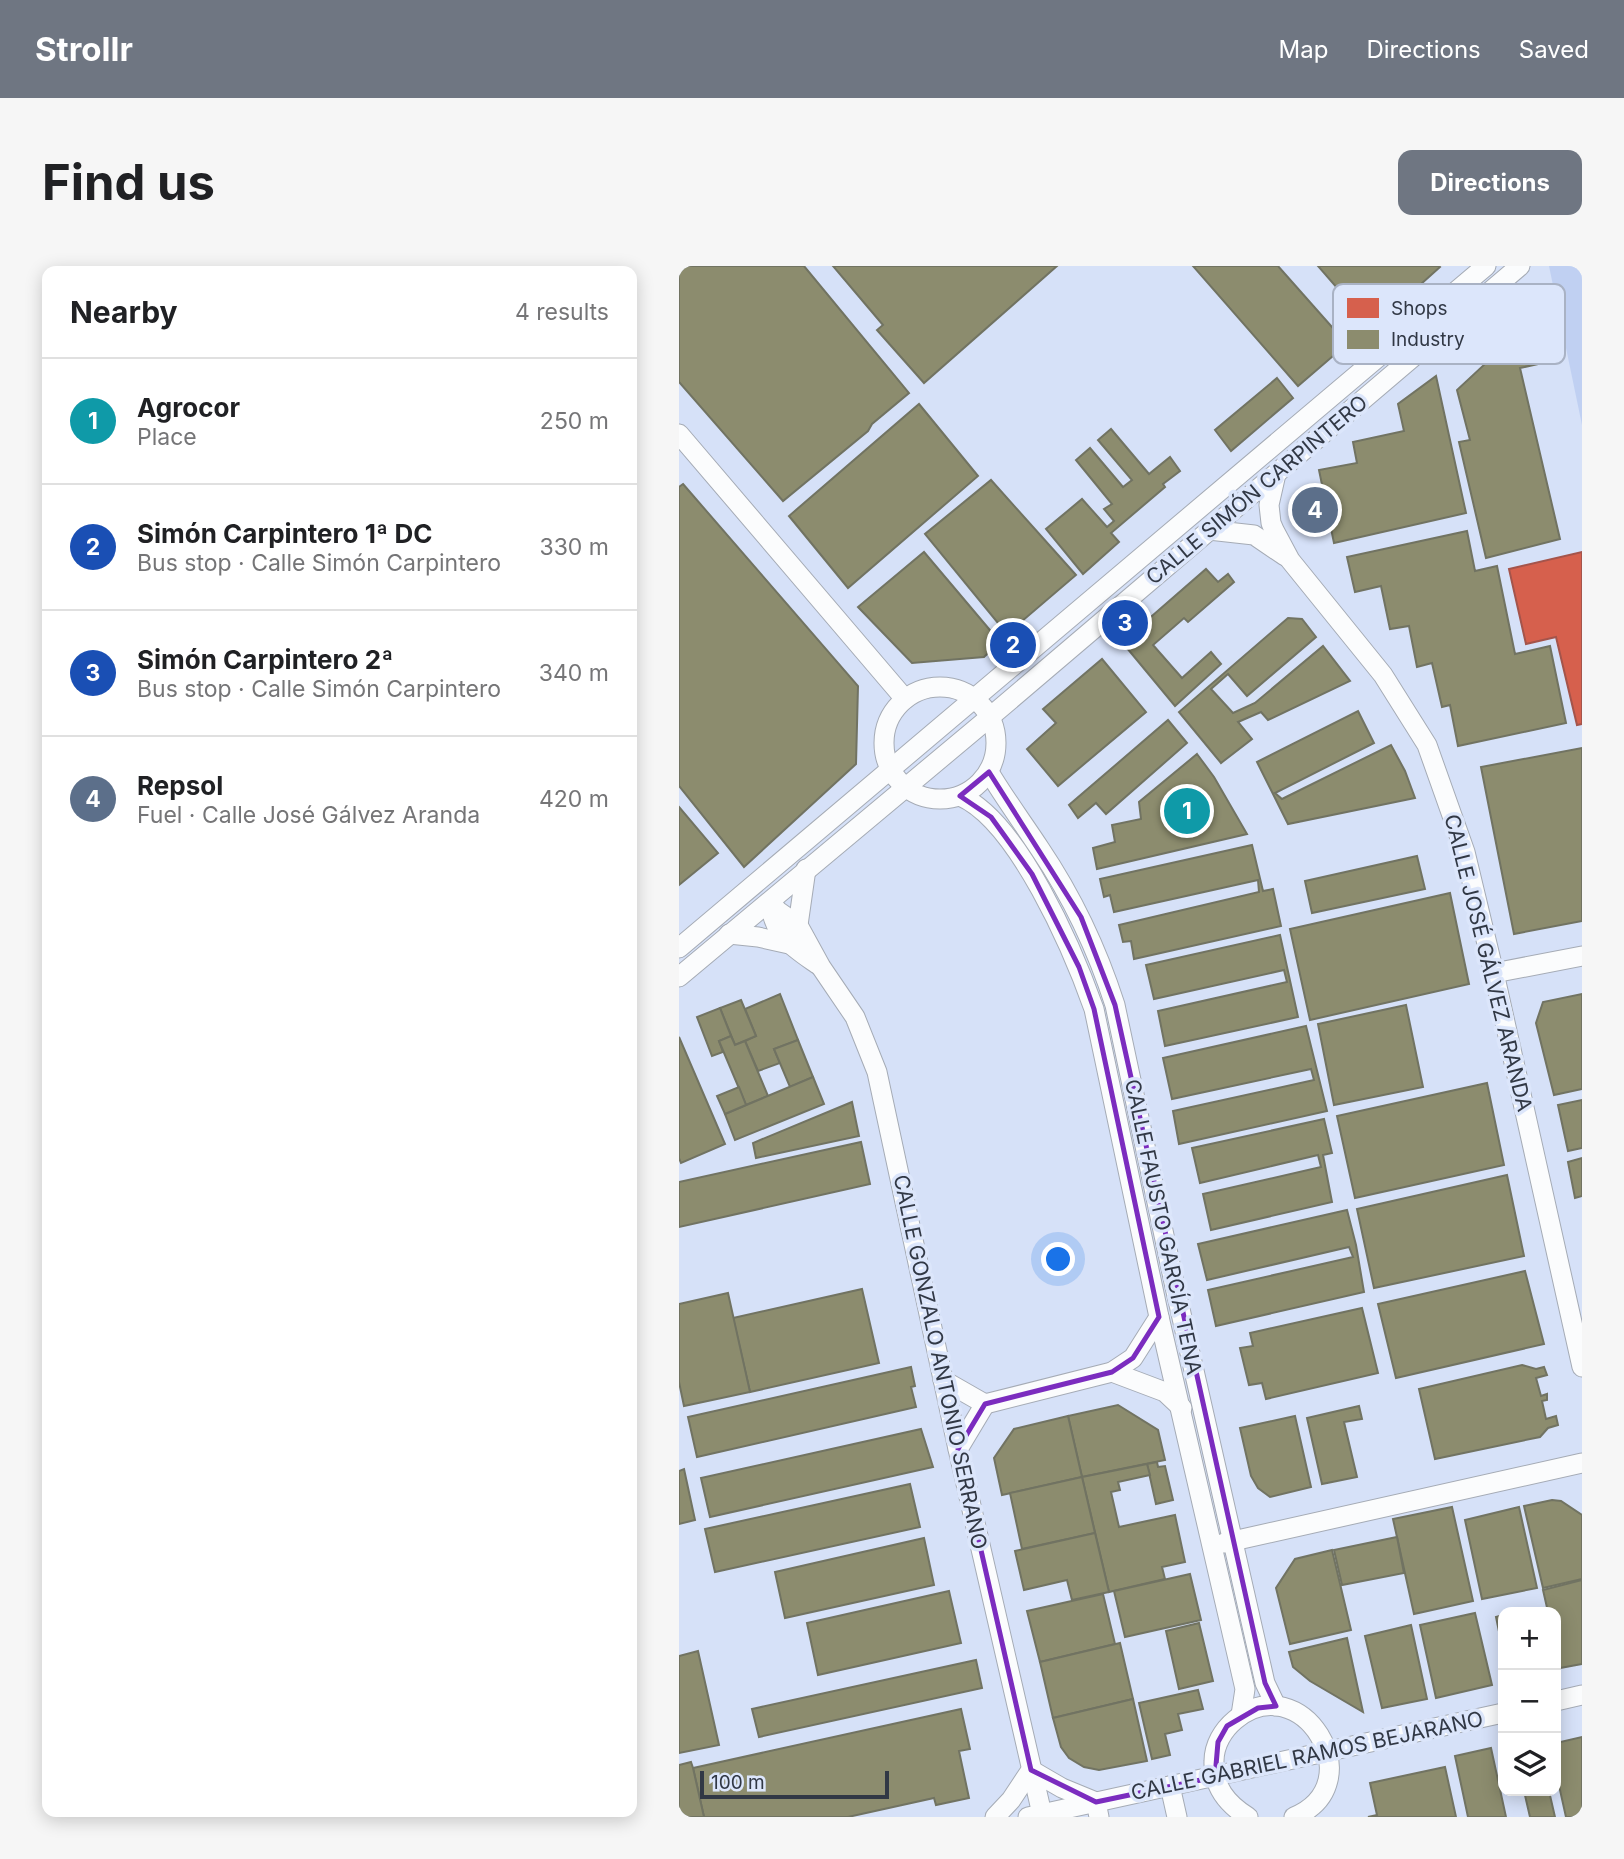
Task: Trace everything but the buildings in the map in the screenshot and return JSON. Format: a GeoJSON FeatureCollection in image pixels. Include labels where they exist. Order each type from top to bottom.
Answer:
{"type":"FeatureCollection","features":[{"type":"Feature","properties":{"kind":"street","name":"CALLE SIMÓN CARPINTERO"},"geometry":{"type":"LineString","coordinates":[[1465,284],[1486,266]]}},
{"type":"Feature","properties":{"kind":"street","name":"CALLE SIMÓN CARPINTERO"},"geometry":{"type":"LineString","coordinates":[[1499,284],[1520,266]]}},
{"type":"Feature","properties":{"kind":"street","name":"CALLE SIMÓN CARPINTERO"},"geometry":{"type":"LineString","coordinates":[[679,948],[1371,364]]}},
{"type":"Feature","properties":{"kind":"street","name":"CALLE SIMÓN CARPINTERO"},"geometry":{"type":"LineString","coordinates":[[679,977],[990,718],[1405,364]]}},
{"type":"Feature","properties":{"kind":"street"},"geometry":{"type":"LineString","coordinates":[[679,435],[905,699]]}},
{"type":"Feature","properties":{"kind":"street"},"geometry":{"type":"LineString","coordinates":[[1246,470],[1241,503],[1254,536]]}},
{"type":"Feature","properties":{"kind":"street"},"geometry":{"type":"LineString","coordinates":[[1271,523],[1269,505],[1276,474]]}},
{"type":"Feature","properties":{"kind":"street"},"geometry":{"type":"LineString","coordinates":[[1208,503],[1241,503],[1271,523]]}},
{"type":"Feature","properties":{"kind":"street","name":"CALLE JOSÉ GÁLVEZ ARANDA"},"geometry":{"type":"LineString","coordinates":[[1271,523],[1290,560],[1383,675],[1427,744],[1465,852],[1582,1367]]}},
{"type":"Feature","properties":{"kind":"street","name":"CALLE JOSÉ GÁLVEZ ARANDA"},"geometry":{"type":"LineString","coordinates":[[1209,530],[1254,536],[1290,560]]}},
{"type":"Feature","properties":{"kind":"street"},"geometry":{"type":"LineString","coordinates":[[940,687],[958,690],[975,699],[990,718],[996,736],[995,754],[989,772],[977,786],[960,796],[941,800],[922,797],[905,788],[889,769],[884,750],[885,731],[892,713],[905,699],[921,690],[940,687]]}},
{"type":"Feature","properties":{"kind":"street","name":"CALLE FAUSTO GARCÍA TENA"},"geometry":{"type":"LineString","coordinates":[[989,772],[1007,803],[1040,848],[1081,917],[1115,1005],[1175,1287],[1265,1684],[1276,1706]]}},
{"type":"Feature","properties":{"kind":"street","name":"CALLE FAUSTO GARCÍA TENA"},"geometry":{"type":"LineString","coordinates":[[960,796],[975,802],[991,817],[1032,874],[1079,967],[1094,1009],[1160,1317],[1245,1689],[1241,1715]]}},
{"type":"Feature","properties":{"kind":"street","name":"CALLE SIMÓN CARPINTERO"},"geometry":{"type":"LineString","coordinates":[[769,902],[769,896],[786,869],[831,830],[847,805]]}},
{"type":"Feature","properties":{"kind":"street"},"geometry":{"type":"LineString","coordinates":[[798,925],[806,869]]}},
{"type":"Feature","properties":{"kind":"street"},"geometry":{"type":"LineString","coordinates":[[737,899],[769,902]]}},
{"type":"Feature","properties":{"kind":"street","name":"CALLE GONZALO ANTONIO SERRANO"},"geometry":{"type":"LineString","coordinates":[[769,902],[798,925],[821,967],[855,1017],[877,1072],[958,1449],[1031,1770],[1035,1815]]}},
{"type":"Feature","properties":{"kind":"street","name":"CALLE GONZALO ANTONIO SERRANO"},"geometry":{"type":"LineString","coordinates":[[769,902],[772,920],[789,944],[821,967]]}},
{"type":"Feature","properties":{"kind":"street","name":"CALLE GONZALO ANTONIO SERRANO"},"geometry":{"type":"LineString","coordinates":[[729,934],[789,944]]}},
{"type":"Feature","properties":{"kind":"street"},"geometry":{"type":"LineString","coordinates":[[1494,973],[1582,956]]}},
{"type":"Feature","properties":{"kind":"street"},"geometry":{"type":"LineString","coordinates":[[943,1380],[985,1404],[1112,1372],[1133,1358],[1160,1317]]}},
{"type":"Feature","properties":{"kind":"street"},"geometry":{"type":"LineString","coordinates":[[1112,1372],[1165,1392],[1182,1408]]}},
{"type":"Feature","properties":{"kind":"street"},"geometry":{"type":"LineString","coordinates":[[958,1449],[985,1404]]}},
{"type":"Feature","properties":{"kind":"street"},"geometry":{"type":"LineString","coordinates":[[1213,1545],[1582,1463]]}},
{"type":"Feature","properties":{"kind":"street"},"geometry":{"type":"LineString","coordinates":[[1561,1700],[1582,1695]]}},
{"type":"Feature","properties":{"kind":"street"},"geometry":{"type":"LineString","coordinates":[[1248,1817],[1233,1808],[1221,1794],[1213,1759],[1227,1726],[1241,1715],[1258,1708],[1276,1706],[1294,1711],[1310,1721],[1322,1735],[1328,1752],[1329,1770],[1325,1787],[1315,1802],[1302,1814],[1294,1817]]}},
{"type":"Feature","properties":{"kind":"street","name":"CALLE GABRIEL RAMOS BEJARANO"},"geometry":{"type":"LineString","coordinates":[[1035,1815],[1097,1810],[1170,1786],[1498,1714]]}},
{"type":"Feature","properties":{"kind":"street"},"geometry":{"type":"LineString","coordinates":[[995,1817],[1011,1800],[1031,1770],[1097,1810]]}},
{"type":"Feature","properties":{"kind":"street"},"geometry":{"type":"LineString","coordinates":[[1170,1786],[1177,1817]]}},
{"type":"Feature","properties":{"kind":"highlighted area"},"geometry":{"type":"Polygon","coordinates":[[[989,772],[1081,917],[1115,1005],[1265,1683],[1276,1706],[1258,1708],[1227,1726],[1218,1742],[1215,1777],[1096,1802],[1031,1770],[958,1449],[985,1404],[1112,1372],[1133,1358],[1159,1317],[1094,1009],[1079,967],[1032,874],[991,817],[960,796],[989,772]]]}},
{"type":"Feature","properties":{"kind":"shaded area"},"geometry":{"type":"Polygon","coordinates":[[[679,266],[1582,266],[1582,1817],[679,1817],[679,266]]]}},
{"type":"Feature","properties":{"kind":"shaded area"},"geometry":{"type":"Polygon","coordinates":[[[1549,266],[1582,266],[1582,425],[1565,343],[1565,284],[1553,284],[1549,266]]]}},
{"type":"Feature","properties":{"kind":"place","name":"Repsol"},"geometry":{"type":"Point","coordinates":[1315,510]}},
{"type":"Feature","properties":{"kind":"place","name":"Simón Carpintero 2ª"},"geometry":{"type":"Point","coordinates":[1125,623]}},
{"type":"Feature","properties":{"kind":"place","name":"Simón Carpintero 1ª DC"},"geometry":{"type":"Point","coordinates":[1013,645]}},
{"type":"Feature","properties":{"kind":"place","name":"Agrocor"},"geometry":{"type":"Point","coordinates":[1187,811]}}]}
